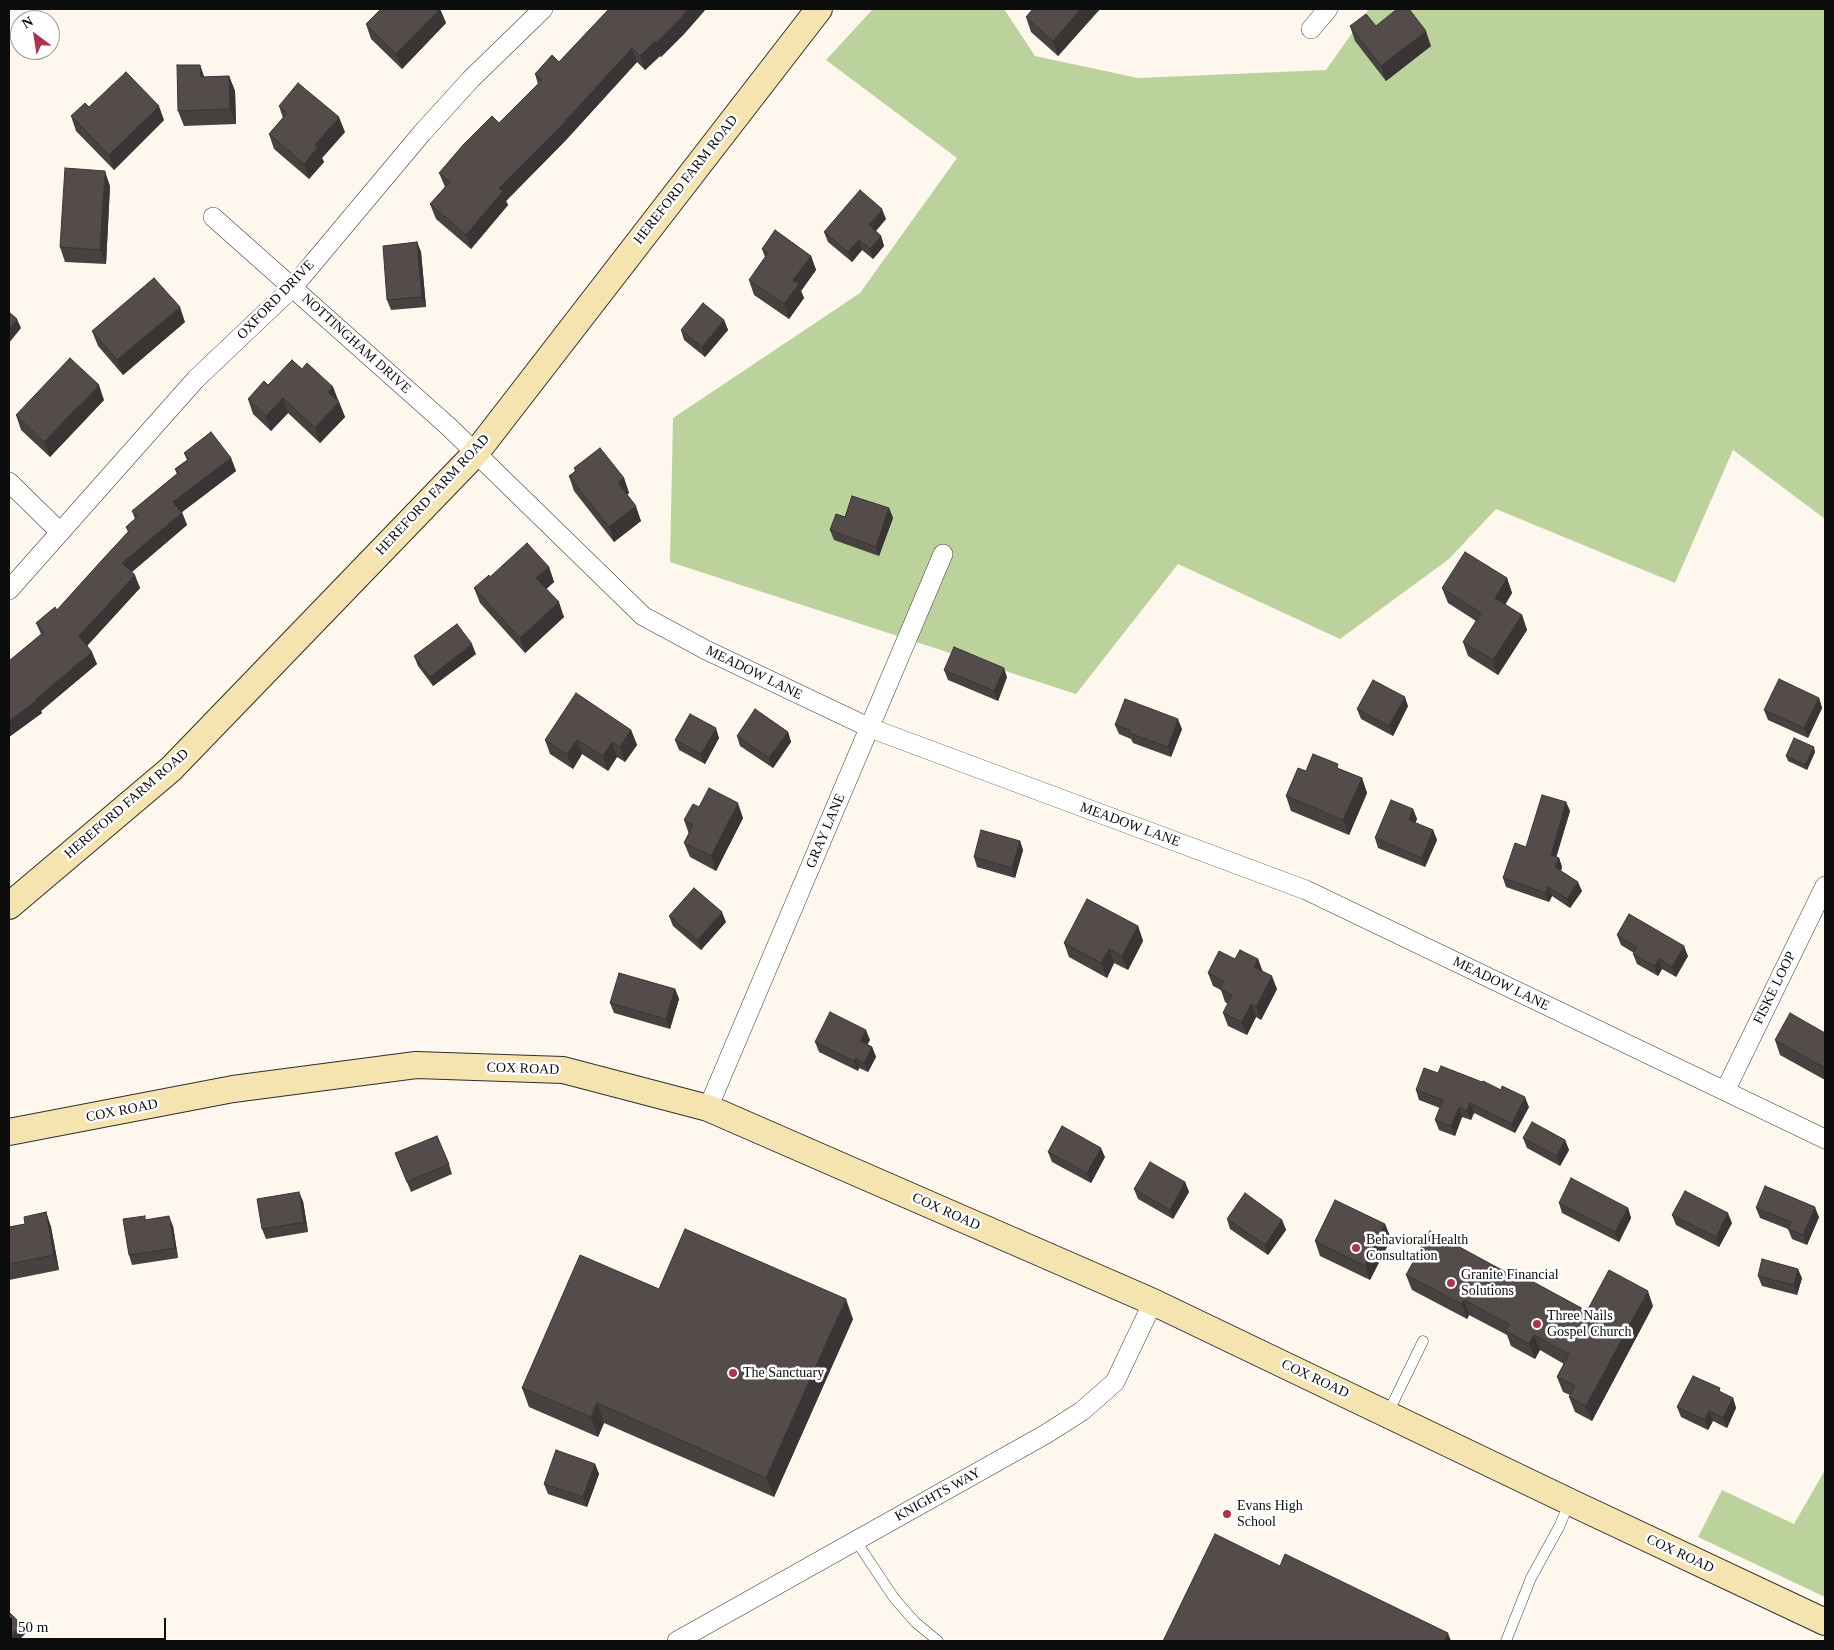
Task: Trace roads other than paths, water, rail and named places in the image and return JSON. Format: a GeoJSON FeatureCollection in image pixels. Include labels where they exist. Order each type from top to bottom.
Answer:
{"type":"FeatureCollection","features":[{"type":"Feature","properties":{"kind":"street","name":"OXFORD DRIVE"},"geometry":{"type":"LineString","coordinates":[[9,590],[196,379],[293,287],[422,133],[471,79],[543,9]]}},
{"type":"Feature","properties":{"kind":"street","name":"HEREFORD FARM ROAD"},"geometry":{"type":"LineString","coordinates":[[9,906],[171,769],[474,454],[819,9]]}},
{"type":"Feature","properties":{"kind":"street"},"geometry":{"type":"LineString","coordinates":[[1311,29],[1328,9]]}},
{"type":"Feature","properties":{"kind":"street","name":"NOTTINGHAM DRIVE"},"geometry":{"type":"LineString","coordinates":[[213,217],[448,426],[474,454]]}},
{"type":"Feature","properties":{"kind":"street","name":"MEADOW LANE"},"geometry":{"type":"LineString","coordinates":[[474,454],[643,616],[706,650],[870,728],[1306,890],[1825,1139]]}},
{"type":"Feature","properties":{"kind":"street"},"geometry":{"type":"LineString","coordinates":[[9,482],[60,532]]}},
{"type":"Feature","properties":{"kind":"street","name":"GRAY LANE"},"geometry":{"type":"LineString","coordinates":[[708,1108],[943,554]]}},
{"type":"Feature","properties":{"kind":"street","name":"FISKE LOOP"},"geometry":{"type":"LineString","coordinates":[[1725,1091],[1825,886]]}},
{"type":"Feature","properties":{"kind":"street","name":"COX ROAD"},"geometry":{"type":"LineString","coordinates":[[9,1132],[233,1090],[416,1065],[563,1070],[708,1108],[1153,1302],[1825,1622]]}},
{"type":"Feature","properties":{"kind":"street","name":"KNIGHTS WAY"},"geometry":{"type":"LineString","coordinates":[[677,1641],[1046,1434],[1082,1411],[1115,1382],[1153,1302]]}},
{"type":"Feature","properties":{"kind":"lane"},"geometry":{"type":"LineString","coordinates":[[1388,1414],[1423,1341]]}},
{"type":"Feature","properties":{"kind":"lane"},"geometry":{"type":"LineString","coordinates":[[1506,1641],[1531,1578],[1559,1527],[1570,1502]]}},
{"type":"Feature","properties":{"kind":"lane"},"geometry":{"type":"LineString","coordinates":[[856,1541],[894,1598],[915,1622],[938,1641]]}},
{"type":"Feature","properties":{"kind":"place","name":"Behavioral Health Consultation"},"geometry":{"type":"Point","coordinates":[1356,1248]}},
{"type":"Feature","properties":{"kind":"place","name":"Granite Financial Solutions"},"geometry":{"type":"Point","coordinates":[1451,1283]}},
{"type":"Feature","properties":{"kind":"place","name":"Three Nails Gospel Church"},"geometry":{"type":"Point","coordinates":[1537,1324]}},
{"type":"Feature","properties":{"kind":"place","name":"The Sanctuary"},"geometry":{"type":"Point","coordinates":[733,1373]}},
{"type":"Feature","properties":{"kind":"place","name":"Evans High School"},"geometry":{"type":"Point","coordinates":[1227,1514]}}]}
